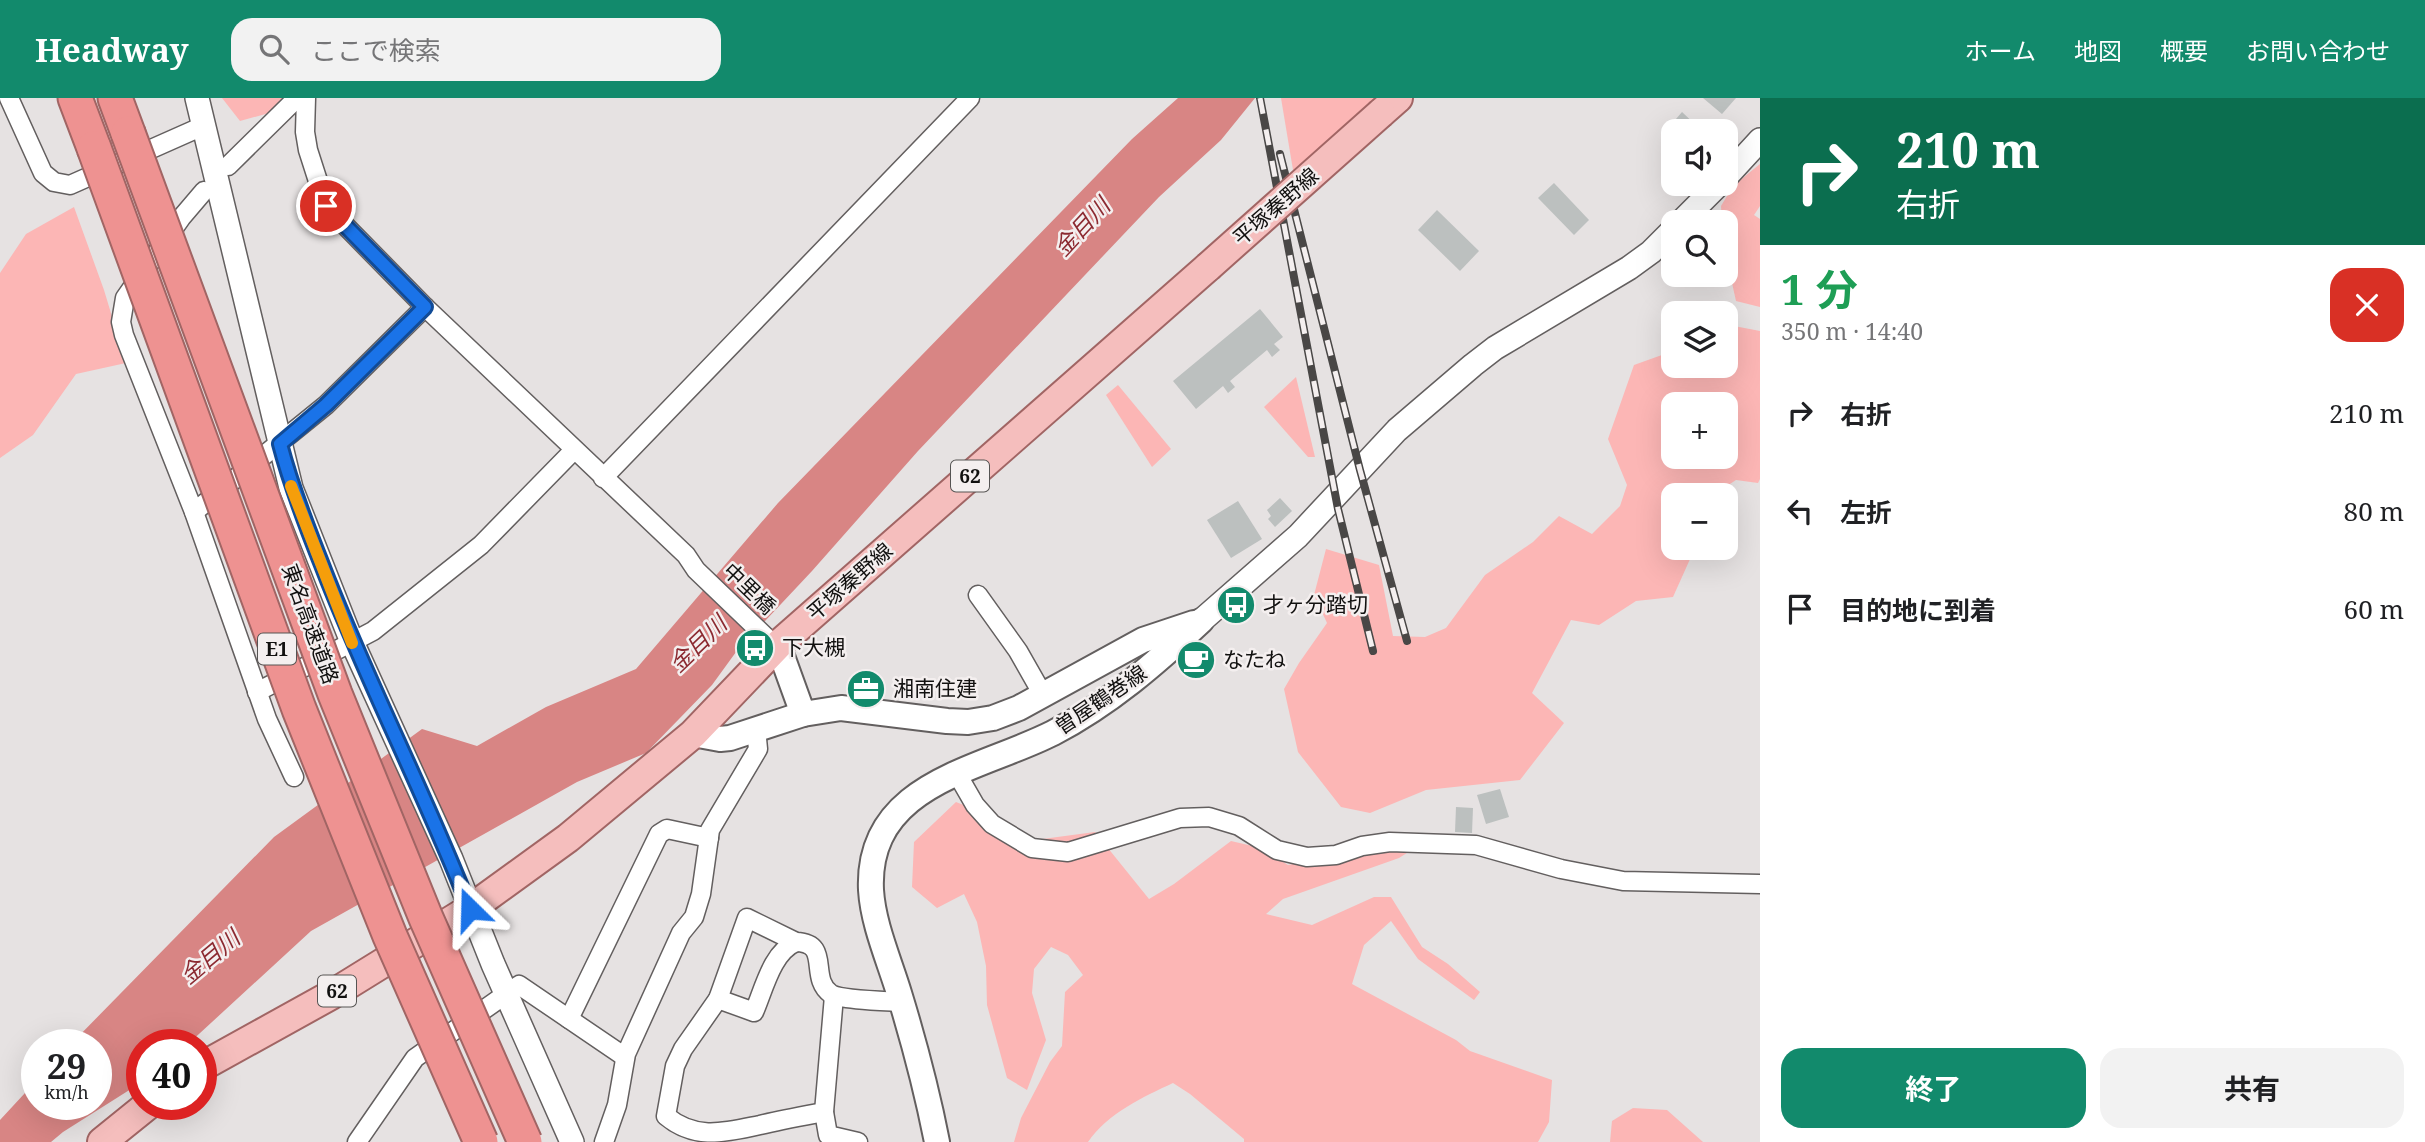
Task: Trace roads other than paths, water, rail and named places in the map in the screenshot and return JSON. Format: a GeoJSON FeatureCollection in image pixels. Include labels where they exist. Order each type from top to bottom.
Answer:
{"type":"FeatureCollection","features":[{"type":"Feature","properties":{"kind":"highway","name":"東名高速道路"},"geometry":{"type":"LineString","coordinates":[[75,98],[304,722],[390,936],[481,1142]]}},
{"type":"Feature","properties":{"kind":"highway","name":"東名高速道路"},"geometry":{"type":"LineString","coordinates":[[115,98],[335,694],[426,918],[525,1142]]}},
{"type":"Feature","properties":{"kind":"main road","name":"平塚秦野線"},"geometry":{"type":"LineString","coordinates":[[217,1058],[331,995],[470,909],[568,838],[693,734],[735,690],[774,643],[1390,106]]}},
{"type":"Feature","properties":{"kind":"main road","name":"曽屋鶴巻線"},"geometry":{"type":"LineString","coordinates":[[693,734],[730,738],[803,714],[841,708],[968,722],[993,718],[1019,708],[1143,640],[1201,621]]}},
{"type":"Feature","properties":{"kind":"main road","name":"曽屋鶴巻線"},"geometry":{"type":"LineString","coordinates":[[937,1142],[924,1077],[877,922],[872,892],[872,864],[877,844],[890,820],[908,801],[956,772],[1053,733],[1096,707],[1146,672],[1201,621]]}},
{"type":"Feature","properties":{"kind":"main road"},"geometry":{"type":"LineString","coordinates":[[774,643],[803,714]]}},
{"type":"Feature","properties":{"kind":"main road"},"geometry":{"type":"LineString","coordinates":[[102,1142],[129,1120]]}},
{"type":"Feature","properties":{"kind":"street"},"geometry":{"type":"LineString","coordinates":[[9,98],[43,173],[54,182],[70,185],[203,126]]}},
{"type":"Feature","properties":{"kind":"street"},"geometry":{"type":"LineString","coordinates":[[197,98],[291,488],[352,642],[451,859],[470,909],[572,1142]]}},
{"type":"Feature","properties":{"kind":"street"},"geometry":{"type":"LineString","coordinates":[[228,166],[297,98]]}},
{"type":"Feature","properties":{"kind":"street","name":"中里橋"},"geometry":{"type":"LineString","coordinates":[[306,98],[308,150],[326,206],[425,307],[686,555],[696,570],[774,643]]}},
{"type":"Feature","properties":{"kind":"street"},"geometry":{"type":"LineString","coordinates":[[603,478],[970,98]]}},
{"type":"Feature","properties":{"kind":"street"},"geometry":{"type":"LineString","coordinates":[[1738,164],[1760,140]]}},
{"type":"Feature","properties":{"kind":"street"},"geometry":{"type":"LineString","coordinates":[[204,191],[181,218],[125,298],[121,322],[194,512],[267,719],[294,777]]}},
{"type":"Feature","properties":{"kind":"street"},"geometry":{"type":"LineString","coordinates":[[1693,210],[1707,196]]}},
{"type":"Feature","properties":{"kind":"street"},"geometry":{"type":"LineString","coordinates":[[1201,621],[1298,536],[1397,430],[1473,365],[1495,348],[1629,268],[1661,242]]}},
{"type":"Feature","properties":{"kind":"street"},"geometry":{"type":"LineString","coordinates":[[194,512],[326,405],[425,307]]}},
{"type":"Feature","properties":{"kind":"street"},"geometry":{"type":"LineString","coordinates":[[257,692],[373,631],[481,545],[574,450]]}},
{"type":"Feature","properties":{"kind":"street"},"geometry":{"type":"LineString","coordinates":[[978,595],[1018,651],[1043,695]]}},
{"type":"Feature","properties":{"kind":"street"},"geometry":{"type":"LineString","coordinates":[[604,1142],[617,1105],[625,1057],[681,933],[694,917],[701,894],[710,830],[758,749],[756,729]]}},
{"type":"Feature","properties":{"kind":"street"},"geometry":{"type":"LineString","coordinates":[[956,772],[975,805],[992,824],[1032,848],[1068,852],[1180,818],[1209,817],[1239,826],[1277,850],[1307,857],[1336,855],[1362,846],[1390,842],[1476,845],[1562,869],[1623,881],[1760,884]]}},
{"type":"Feature","properties":{"kind":"street"},"geometry":{"type":"LineString","coordinates":[[569,1020],[659,834],[667,829],[709,838]]}},
{"type":"Feature","properties":{"kind":"street"},"geometry":{"type":"LineString","coordinates":[[796,942],[747,918],[718,999],[683,1049],[675,1066],[666,1116],[686,1128],[725,1134],[824,1112]]}},
{"type":"Feature","properties":{"kind":"street"},"geometry":{"type":"LineString","coordinates":[[718,999],[754,1012],[772,967],[787,946],[805,942],[818,953],[823,988],[834,996],[902,1002]]}},
{"type":"Feature","properties":{"kind":"street"},"geometry":{"type":"LineString","coordinates":[[357,1142],[415,1058],[519,985],[625,1057]]}},
{"type":"Feature","properties":{"kind":"street"},"geometry":{"type":"LineString","coordinates":[[834,996],[824,1112],[828,1135],[858,1142]]}},
{"type":"Feature","properties":{"kind":"water","name":"金目川"},"geometry":{"type":"Polygon","coordinates":[[[1178,98],[1255,98],[1221,140],[1159,197],[918,451],[736,652],[712,685],[646,753],[577,782],[311,931],[204,1029],[126,1029],[126,1092],[112,1101],[112,1029],[86,1029],[274,837],[422,729],[477,746],[546,707],[636,669],[778,503],[1132,139],[1178,98]]]}},
{"type":"Feature","properties":{"kind":"water"},"geometry":{"type":"Polygon","coordinates":[[[21,1097],[21,1120],[82,1120],[51,1142],[0,1142],[0,1120],[21,1097]]]}},
{"type":"Feature","properties":{"kind":"railway"},"geometry":{"type":"LineString","coordinates":[[1260,98],[1338,509],[1373,651]]}},
{"type":"Feature","properties":{"kind":"railway"},"geometry":{"type":"LineString","coordinates":[[1280,154],[1360,470],[1407,641]]}},
{"type":"Feature","properties":{"kind":"place","name":"才ヶ分踏切"},"geometry":{"type":"Point","coordinates":[1236,605]}},
{"type":"Feature","properties":{"kind":"place","name":"下大槻"},"geometry":{"type":"Point","coordinates":[755,648]}},
{"type":"Feature","properties":{"kind":"place","name":"なたね"},"geometry":{"type":"Point","coordinates":[1196,660]}},
{"type":"Feature","properties":{"kind":"place","name":"湘南住建"},"geometry":{"type":"Point","coordinates":[866,689]}}]}
